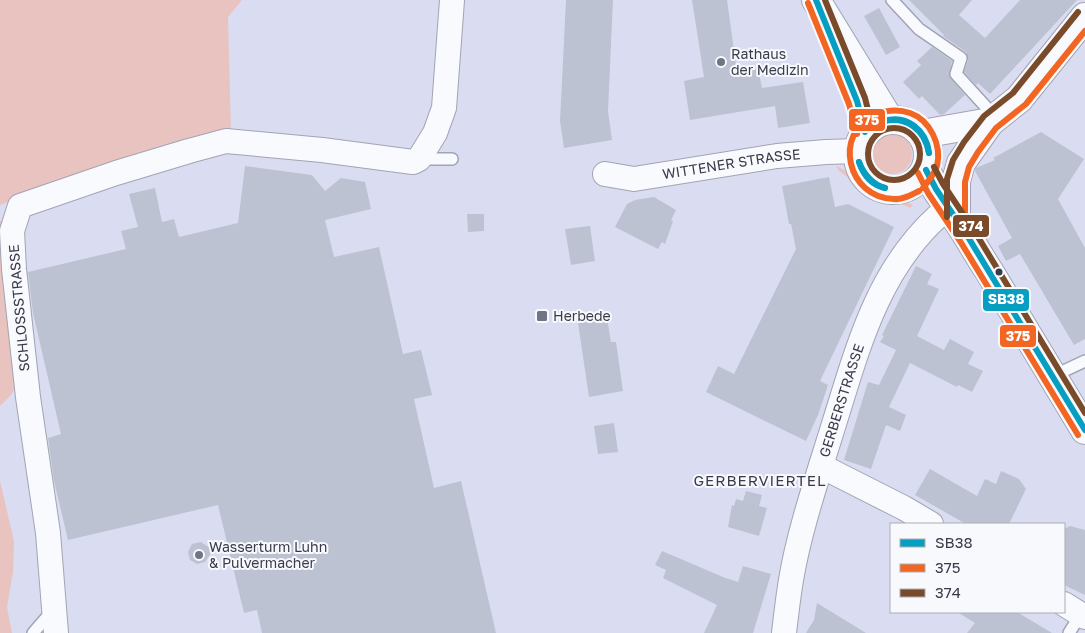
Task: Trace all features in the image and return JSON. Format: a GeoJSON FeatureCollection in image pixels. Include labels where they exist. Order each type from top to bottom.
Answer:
{"type":"FeatureCollection","features":[{"type":"Feature","properties":{"kind":"main road"},"geometry":{"type":"LineString","coordinates":[[818,2],[857,101],[862,142],[859,163],[864,174],[872,183],[882,189],[906,188],[916,183],[926,155],[989,125]]}},
{"type":"Feature","properties":{"kind":"main road"},"geometry":{"type":"LineString","coordinates":[[818,2],[889,119]]}},
{"type":"Feature","properties":{"kind":"main road"},"geometry":{"type":"LineString","coordinates":[[947,217],[961,163],[989,125],[1019,100],[1083,22]]}},
{"type":"Feature","properties":{"kind":"main road"},"geometry":{"type":"LineString","coordinates":[[862,142],[876,124],[889,119],[909,122],[918,128],[947,217]]}},
{"type":"Feature","properties":{"kind":"main road"},"geometry":{"type":"LineString","coordinates":[[906,188],[947,217],[972,246],[989,270],[1085,430]]}},
{"type":"Feature","properties":{"kind":"street"},"geometry":{"type":"LineString","coordinates":[[416,160],[435,133],[444,108],[452,0]]}},
{"type":"Feature","properties":{"kind":"street","name":"SCHLOSSSTRASSE"},"geometry":{"type":"LineString","coordinates":[[56,633],[48,533],[28,397],[14,269],[12,231],[20,206],[116,173],[226,141],[416,160]]}},
{"type":"Feature","properties":{"kind":"street","name":"WITTENER STRASSE"},"geometry":{"type":"LineString","coordinates":[[606,174],[634,179],[785,156],[826,152],[862,142]]}},
{"type":"Feature","properties":{"kind":"street","name":"GERBERSTRASSE"},"geometry":{"type":"LineString","coordinates":[[784,633],[791,579],[821,466],[869,317],[892,272],[923,230],[947,217]]}},
{"type":"Feature","properties":{"kind":"street"},"geometry":{"type":"LineString","coordinates":[[821,466],[929,523]]}},
{"type":"Feature","properties":{"kind":"lane"},"geometry":{"type":"LineString","coordinates":[[892,0],[920,29],[960,58],[956,74],[989,125]]}},
{"type":"Feature","properties":{"kind":"lane"},"geometry":{"type":"LineString","coordinates":[[416,160],[452,159]]}},
{"type":"Feature","properties":{"kind":"lane"},"geometry":{"type":"LineString","coordinates":[[1053,376],[1085,361]]}},
{"type":"Feature","properties":{"kind":"lane"},"geometry":{"type":"LineString","coordinates":[[33,633],[54,609]]}},
{"type":"Feature","properties":{"kind":"shaded area"},"geometry":{"type":"Polygon","coordinates":[[[0,0],[242,0],[228,17],[231,131],[111,165],[0,205],[0,0]]]}},
{"type":"Feature","properties":{"kind":"shaded area"},"geometry":{"type":"Polygon","coordinates":[[[888,134],[896,134],[903,137],[909,143],[912,154],[909,165],[903,171],[896,174],[888,174],[881,171],[875,165],[872,158],[872,150],[875,143],[881,137],[888,134]]]}},
{"type":"Feature","properties":{"kind":"shaded area"},"geometry":{"type":"Polygon","coordinates":[[[836,166],[846,172],[870,194],[908,202],[913,205],[910,208],[869,197],[836,166]]]}},
{"type":"Feature","properties":{"kind":"shaded area"},"geometry":{"type":"Polygon","coordinates":[[[0,221],[2,221],[4,257],[19,382],[11,395],[0,406],[0,221]]]}},
{"type":"Feature","properties":{"kind":"shaded area"},"geometry":{"type":"Polygon","coordinates":[[[0,481],[14,541],[13,572],[7,607],[12,633],[0,633],[0,481]]]}},
{"type":"Feature","properties":{"kind":"building"},"geometry":{"type":"Polygon","coordinates":[[[566,0],[613,0],[608,111],[612,140],[564,148],[560,121],[566,0]]]}},
{"type":"Feature","properties":{"kind":"building","name":"Rathaus der Medizin"},"geometry":{"type":"Polygon","coordinates":[[[692,0],[727,0],[737,72],[758,69],[762,88],[803,82],[810,123],[778,128],[775,106],[690,120],[684,81],[704,77],[692,0]]]}},
{"type":"Feature","properties":{"kind":"building"},"geometry":{"type":"Polygon","coordinates":[[[909,0],[972,0],[959,15],[985,38],[1020,0],[1077,0],[990,94],[978,83],[976,85],[964,72],[968,60],[966,52],[943,36],[909,0]]]}},
{"type":"Feature","properties":{"kind":"building"},"geometry":{"type":"Polygon","coordinates":[[[879,8],[900,47],[886,55],[864,16],[879,8]]]}},
{"type":"Feature","properties":{"kind":"building"},"geometry":{"type":"Polygon","coordinates":[[[932,47],[952,61],[949,76],[965,95],[944,114],[940,115],[922,96],[919,99],[903,82],[921,65],[917,61],[932,47]]]}},
{"type":"Feature","properties":{"kind":"building"},"geometry":{"type":"Polygon","coordinates":[[[1041,132],[1084,159],[1058,199],[1085,248],[1085,339],[1074,345],[1020,254],[1006,261],[998,246],[1012,238],[975,171],[976,168],[995,160],[993,158],[1041,132]]]}},
{"type":"Feature","properties":{"kind":"building"},"geometry":{"type":"Polygon","coordinates":[[[245,166],[312,175],[325,191],[341,178],[365,182],[371,209],[325,220],[334,257],[379,247],[403,354],[421,350],[432,395],[414,399],[434,488],[461,481],[496,633],[262,633],[257,610],[244,613],[218,505],[68,540],[54,481],[48,438],[61,434],[33,313],[28,272],[126,249],[121,231],[138,227],[129,194],[155,188],[162,222],[174,219],[179,237],[238,223],[245,166]]]}},
{"type":"Feature","properties":{"kind":"building"},"geometry":{"type":"Polygon","coordinates":[[[829,177],[835,207],[848,204],[894,227],[820,381],[828,385],[818,415],[806,441],[706,392],[718,366],[734,374],[796,249],[782,186],[829,177]]]}},
{"type":"Feature","properties":{"kind":"building"},"geometry":{"type":"Polygon","coordinates":[[[654,197],[676,210],[671,220],[673,221],[665,244],[662,242],[658,249],[615,227],[627,204],[635,200],[654,197]]]}},
{"type":"Feature","properties":{"kind":"building"},"geometry":{"type":"Polygon","coordinates":[[[467,214],[484,214],[484,231],[468,232],[467,214]]]}},
{"type":"Feature","properties":{"kind":"building"},"geometry":{"type":"Polygon","coordinates":[[[590,226],[595,261],[571,265],[565,229],[590,226]]]}},
{"type":"Feature","properties":{"kind":"building"},"geometry":{"type":"Polygon","coordinates":[[[916,266],[932,274],[927,284],[939,289],[917,336],[944,350],[950,339],[974,352],[968,364],[983,371],[972,392],[958,385],[957,387],[910,363],[889,407],[906,415],[900,431],[886,425],[871,469],[844,460],[868,382],[879,385],[896,350],[880,342],[916,266]]]}},
{"type":"Feature","properties":{"kind":"building"},"geometry":{"type":"Polygon","coordinates":[[[606,312],[611,342],[616,342],[623,391],[589,397],[577,316],[606,312]]]}},
{"type":"Feature","properties":{"kind":"building"},"geometry":{"type":"Polygon","coordinates":[[[614,423],[618,452],[598,454],[594,426],[614,423]]]}},
{"type":"Feature","properties":{"kind":"building"},"geometry":{"type":"Polygon","coordinates":[[[930,469],[977,496],[985,479],[996,484],[1001,471],[1019,479],[1026,489],[1009,523],[964,523],[915,495],[930,469]]]}},
{"type":"Feature","properties":{"kind":"building"},"geometry":{"type":"Polygon","coordinates":[[[746,491],[762,495],[759,506],[767,508],[759,536],[728,527],[732,505],[734,506],[736,499],[743,501],[746,491]]]}},
{"type":"Feature","properties":{"kind":"building"},"geometry":{"type":"Polygon","coordinates":[[[1070,526],[1085,530],[1085,595],[1065,585],[1065,528],[1070,526]]]}},
{"type":"Feature","properties":{"kind":"building","name":"Wasserturm Luhn & Pulvermacher"},"geometry":{"type":"Polygon","coordinates":[[[201,542],[213,550],[205,562],[197,564],[190,560],[188,552],[192,544],[201,542]]]}},
{"type":"Feature","properties":{"kind":"building"},"geometry":{"type":"Polygon","coordinates":[[[662,551],[738,582],[743,566],[771,574],[753,633],[704,633],[717,605],[663,578],[666,570],[655,565],[662,551]]]}},
{"type":"Feature","properties":{"kind":"building"},"geometry":{"type":"Polygon","coordinates":[[[817,603],[866,633],[806,633],[814,620],[817,603]]]}},
{"type":"Feature","properties":{"kind":"building"},"geometry":{"type":"Polygon","coordinates":[[[959,613],[1019,613],[1052,633],[967,633],[975,623],[959,613]]]}},
{"type":"Feature","properties":{"kind":"transit line","name":"SB38"},"geometry":{"type":"LineString","coordinates":[[816,0],[857,101],[865,132]]}},
{"type":"Feature","properties":{"kind":"transit line","name":"374"},"geometry":{"type":"LineString","coordinates":[[825,0],[865,98],[873,130]]}},
{"type":"Feature","properties":{"kind":"transit line","name":"375"},"geometry":{"type":"LineString","coordinates":[[808,3],[849,104],[857,134]]}},
{"type":"Feature","properties":{"kind":"transit line","name":"374"},"geometry":{"type":"LineString","coordinates":[[947,217],[947,179],[953,160],[964,142],[984,116],[1013,93],[1078,12]]}},
{"type":"Feature","properties":{"kind":"transit line","name":"375"},"geometry":{"type":"LineString","coordinates":[[965,217],[965,182],[969,167],[978,152],[996,128],[1026,104],[1085,31]]}},
{"type":"Feature","properties":{"kind":"transit line","name":"375"},"geometry":{"type":"LineString","coordinates":[[919,191],[904,198],[894,199],[878,196],[865,188],[856,177],[851,163],[850,149],[854,135],[862,123],[876,114],[893,110],[917,116],[929,127],[936,142],[938,158],[937,166],[923,188]]}},
{"type":"Feature","properties":{"kind":"transit line","name":"SB38"},"geometry":{"type":"LineString","coordinates":[[884,121],[900,120],[914,126],[924,137],[929,153]]}},
{"type":"Feature","properties":{"kind":"transit line","name":"SB38"},"geometry":{"type":"LineString","coordinates":[[884,121],[900,121],[914,126],[924,138],[929,153]]}},
{"type":"Feature","properties":{"kind":"transit line","name":"374"},"geometry":{"type":"LineString","coordinates":[[889,128],[899,128],[909,132],[916,139],[920,154],[916,169],[909,176],[899,180],[889,180],[879,176],[872,169],[868,159],[868,149],[872,139],[879,132],[889,128]]}},
{"type":"Feature","properties":{"kind":"transit line","name":"SB38"},"geometry":{"type":"LineString","coordinates":[[859,162],[869,178],[885,188]]}},
{"type":"Feature","properties":{"kind":"transit line","name":"SB38"},"geometry":{"type":"LineString","coordinates":[[859,162],[868,178],[880,187],[885,188]]}},
{"type":"Feature","properties":{"kind":"transit line","name":"374"},"geometry":{"type":"LineString","coordinates":[[934,167],[1085,413]]}},
{"type":"Feature","properties":{"kind":"transit line","name":"SB38"},"geometry":{"type":"LineString","coordinates":[[926,170],[1085,430]]}},
{"type":"Feature","properties":{"kind":"transit line","name":"375"},"geometry":{"type":"LineString","coordinates":[[918,173],[928,193],[960,241],[1078,435]]}},
{"type":"Feature","properties":{"kind":"place","name":"Rathaus der Medizin"},"geometry":{"type":"Point","coordinates":[721,62]}},
{"type":"Feature","properties":{"kind":"place","name":"Herbede"},"geometry":{"type":"Point","coordinates":[542,316]}},
{"type":"Feature","properties":{"kind":"place","name":"Wasserturm Luhn & Pulvermacher"},"geometry":{"type":"Point","coordinates":[199,555]}},
{"type":"Feature","properties":{"kind":"district","name":"GERBERVIERTEL"},"geometry":{"type":"Point","coordinates":[760,481]}}]}
